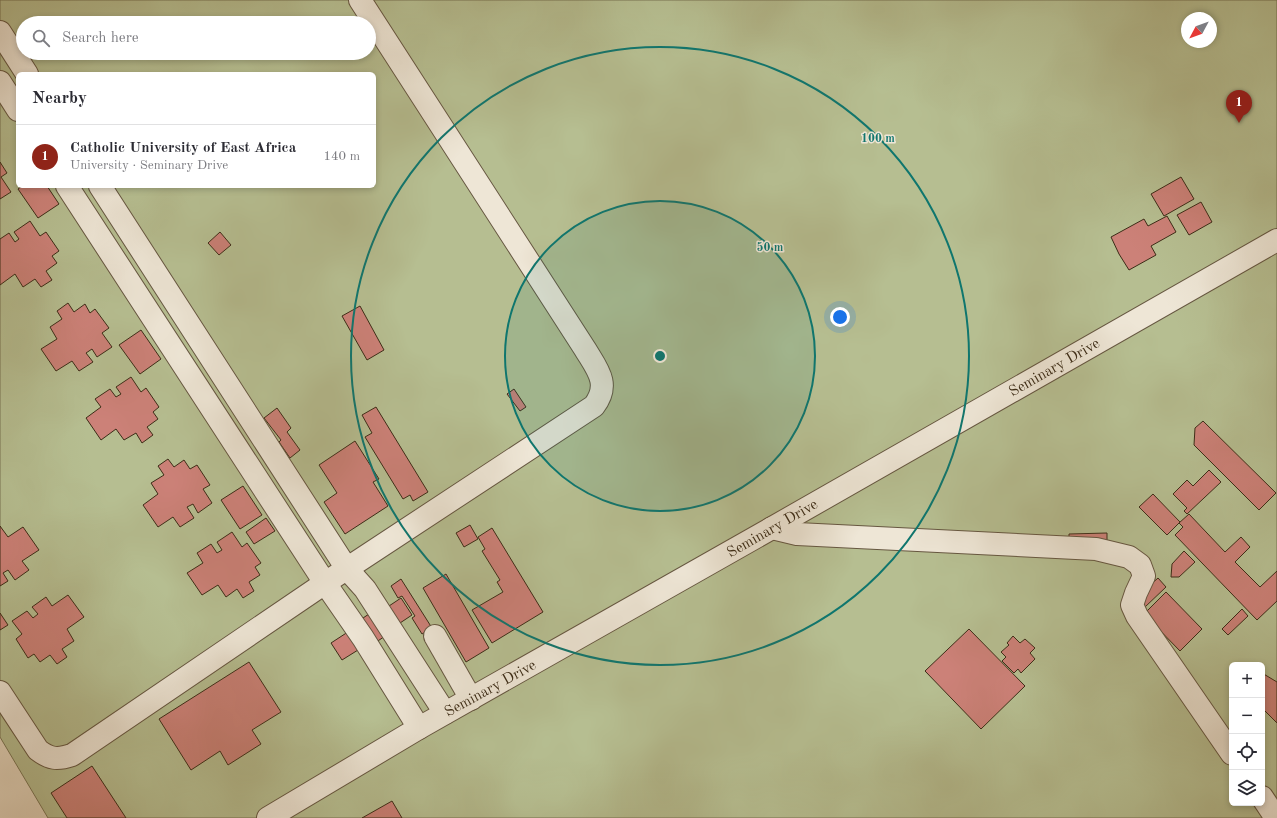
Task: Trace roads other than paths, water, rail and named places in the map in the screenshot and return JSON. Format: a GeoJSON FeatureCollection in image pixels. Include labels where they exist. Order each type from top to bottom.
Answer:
{"type":"FeatureCollection","features":[{"type":"Feature","properties":{"kind":"street"},"geometry":{"type":"LineString","coordinates":[[360,0],[370,16]]}},
{"type":"Feature","properties":{"kind":"street"},"geometry":{"type":"LineString","coordinates":[[0,692],[38,750],[53,758],[62,758],[72,755],[325,583],[594,406],[599,399],[602,388],[600,375],[585,349],[376,25]]}},
{"type":"Feature","properties":{"kind":"street"},"geometry":{"type":"LineString","coordinates":[[0,32],[16,57]]}},
{"type":"Feature","properties":{"kind":"street"},"geometry":{"type":"LineString","coordinates":[[18,60],[26,72]]}},
{"type":"Feature","properties":{"kind":"street"},"geometry":{"type":"LineString","coordinates":[[0,82],[16,107]]}},
{"type":"Feature","properties":{"kind":"street"},"geometry":{"type":"LineString","coordinates":[[69,188],[325,583],[363,638],[419,728]]}},
{"type":"Feature","properties":{"kind":"street"},"geometry":{"type":"LineString","coordinates":[[101,188],[347,569],[365,590],[445,713]]}},
{"type":"Feature","properties":{"kind":"street","name":"Seminary Drive"},"geometry":{"type":"LineString","coordinates":[[281,815],[419,728],[1277,240]]}},
{"type":"Feature","properties":{"kind":"street"},"geometry":{"type":"LineString","coordinates":[[772,528],[797,534],[1096,549],[1129,557],[1140,565],[1144,576],[1132,605],[1137,616],[1229,750]]}},
{"type":"Feature","properties":{"kind":"street"},"geometry":{"type":"LineString","coordinates":[[435,636],[471,698]]}},
{"type":"Feature","properties":{"kind":"street"},"geometry":{"type":"LineString","coordinates":[[1265,802],[1276,818]]}},
{"type":"Feature","properties":{"kind":"place","name":"Catholic University of East Africa"},"geometry":{"type":"Point","coordinates":[1239,123]}}]}
